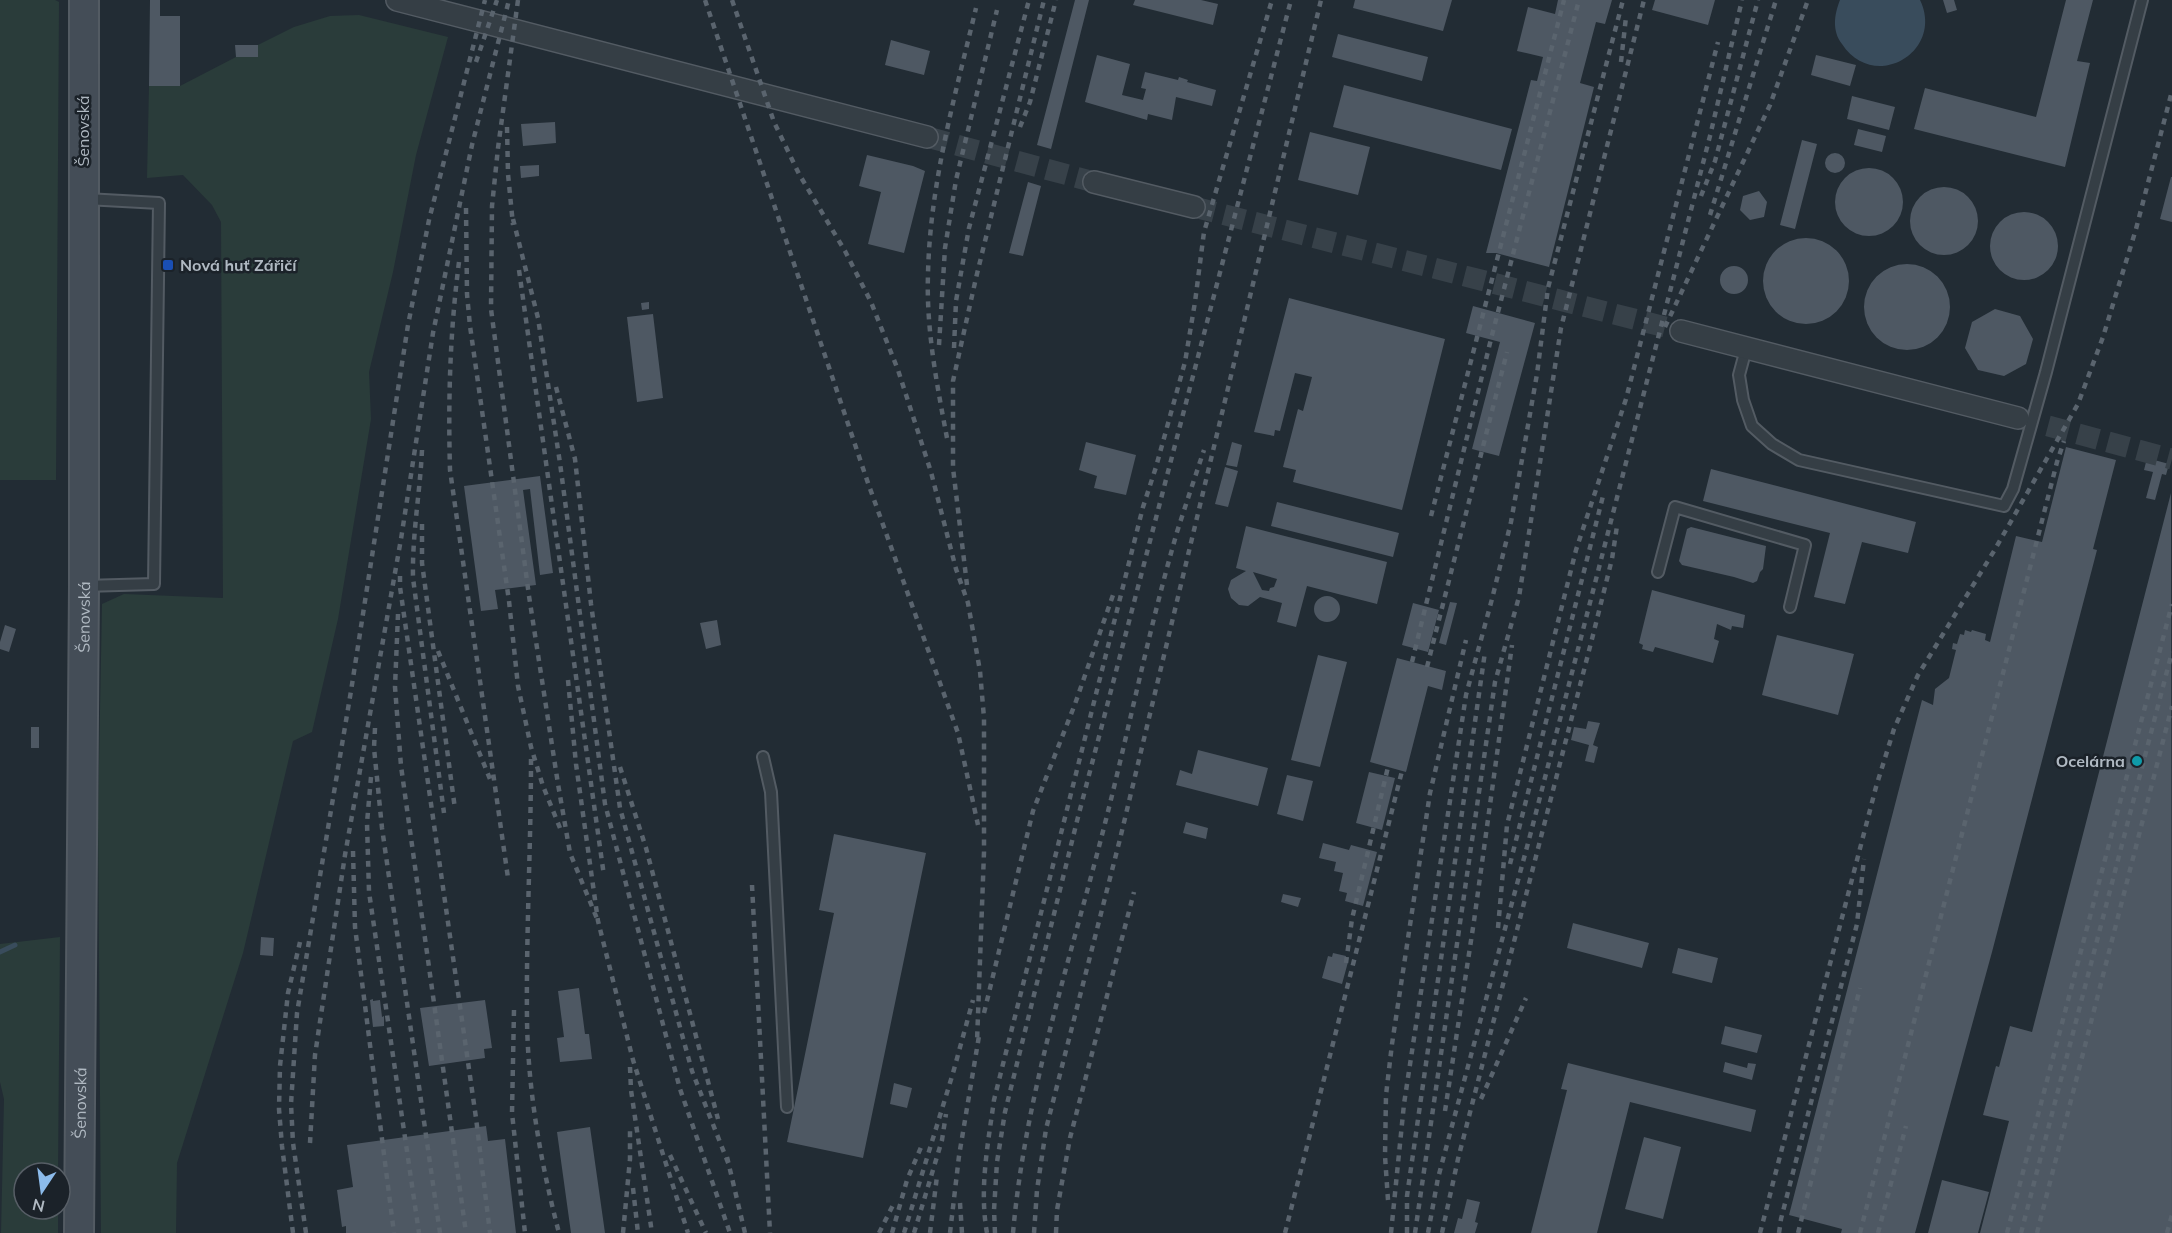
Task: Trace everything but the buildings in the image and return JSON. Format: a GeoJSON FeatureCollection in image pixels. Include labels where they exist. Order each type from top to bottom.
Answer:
{"type":"FeatureCollection","features":[{"type":"Feature","properties":{"kind":"street","name":"Šenovská"},"geometry":{"type":"LineString","coordinates":[[79,1233],[84,586],[84,0]]}},
{"type":"Feature","properties":{"kind":"street"},"geometry":{"type":"LineString","coordinates":[[397,0],[927,137]]}},
{"type":"Feature","properties":{"kind":"street"},"geometry":{"type":"LineString","coordinates":[[1094,182],[1194,207]]}},
{"type":"Feature","properties":{"kind":"street"},"geometry":{"type":"LineString","coordinates":[[1681,331],[2018,418]]}},
{"type":"Feature","properties":{"kind":"lane"},"geometry":{"type":"LineString","coordinates":[[1746,349],[1739,375],[1743,400],[1752,426],[1772,444],[1798,460],[2004,506],[2013,489],[2046,372],[2142,0]]}},
{"type":"Feature","properties":{"kind":"lane"},"geometry":{"type":"LineString","coordinates":[[83,199],[159,202],[154,584],[84,586]]}},
{"type":"Feature","properties":{"kind":"lane"},"geometry":{"type":"LineString","coordinates":[[1658,572],[1674,507],[1805,545],[1790,607]]}},
{"type":"Feature","properties":{"kind":"lane"},"geometry":{"type":"LineString","coordinates":[[763,757],[771,792],[787,1107]]}},
{"type":"Feature","properties":{"kind":"shaded area"},"geometry":{"type":"Polygon","coordinates":[[[0,0],[55,0],[59,2],[56,480],[0,480],[0,0]]]}},
{"type":"Feature","properties":{"kind":"shaded area"},"geometry":{"type":"Polygon","coordinates":[[[359,15],[448,37],[416,155],[393,272],[369,372],[371,419],[338,619],[312,732],[293,741],[243,953],[177,1163],[176,1233],[101,1233],[98,818],[102,604],[124,594],[223,598],[221,222],[212,205],[183,175],[147,178],[149,86],[180,86],[236,57],[258,57],[258,45],[294,27],[330,16],[359,15]]]}},
{"type":"Feature","properties":{"kind":"shaded area"},"geometry":{"type":"Polygon","coordinates":[[[60,937],[58,1161],[12,1161],[12,1221],[58,1221],[58,1233],[1,1233],[4,1099],[0,1082],[0,944],[60,937]]]}},
{"type":"Feature","properties":{"kind":"water"},"geometry":{"type":"Polygon","coordinates":[[[1840,0],[1920,0],[1925,19],[1923,36],[1915,50],[1902,60],[1887,65],[1871,65],[1856,58],[1839,39],[1835,23],[1840,0]]]}},
{"type":"Feature","properties":{"kind":"waterway"},"geometry":{"type":"LineString","coordinates":[[0,952],[15,945]]}},
{"type":"Feature","properties":{"kind":"tunnel"},"geometry":{"type":"LineString","coordinates":[[927,137],[1094,182]]}},
{"type":"Feature","properties":{"kind":"tunnel"},"geometry":{"type":"LineString","coordinates":[[1194,207],[1681,331]]}},
{"type":"Feature","properties":{"kind":"tunnel"},"geometry":{"type":"LineString","coordinates":[[2018,418],[2172,459]]}},
{"type":"Feature","properties":{"kind":"railway"},"geometry":{"type":"LineString","coordinates":[[306,1233],[293,1143],[291,1104],[297,1013],[351,691],[408,325],[429,220],[485,0]]}},
{"type":"Feature","properties":{"kind":"railway"},"geometry":{"type":"LineString","coordinates":[[476,62],[497,0]]}},
{"type":"Feature","properties":{"kind":"railway"},"geometry":{"type":"LineString","coordinates":[[310,1143],[315,1055],[345,855],[401,539],[433,333],[472,145],[509,0]]}},
{"type":"Feature","properties":{"kind":"railway"},"geometry":{"type":"LineString","coordinates":[[518,0],[492,206],[491,309],[529,596],[570,853],[598,921]]}},
{"type":"Feature","properties":{"kind":"railway"},"geometry":{"type":"LineString","coordinates":[[705,0],[868,483],[958,733],[978,825]]}},
{"type":"Feature","properties":{"kind":"railway"},"geometry":{"type":"LineString","coordinates":[[732,0],[774,122],[799,174],[845,251],[871,302],[898,370],[931,472],[956,569],[968,603],[980,671],[984,718],[984,852],[977,1042]]}},
{"type":"Feature","properties":{"kind":"railway"},"geometry":{"type":"LineString","coordinates":[[954,348],[956,301],[969,228],[1029,0]]}},
{"type":"Feature","properties":{"kind":"railway"},"geometry":{"type":"LineString","coordinates":[[967,585],[953,468],[953,381],[1044,0]]}},
{"type":"Feature","properties":{"kind":"railway"},"geometry":{"type":"LineString","coordinates":[[1020,127],[1030,102],[1056,0]]}},
{"type":"Feature","properties":{"kind":"railway"},"geometry":{"type":"LineString","coordinates":[[987,1233],[984,1183],[994,1100],[1143,507],[1185,362],[1204,232],[1272,0]]}},
{"type":"Feature","properties":{"kind":"railway"},"geometry":{"type":"LineString","coordinates":[[995,1233],[997,1162],[1005,1112],[1077,821],[1291,0]]}},
{"type":"Feature","properties":{"kind":"railway"},"geometry":{"type":"LineString","coordinates":[[1034,1233],[1037,1190],[1046,1129],[1120,839],[1321,0]]}},
{"type":"Feature","properties":{"kind":"railway"},"geometry":{"type":"LineString","coordinates":[[1431,516],[1564,0]]}},
{"type":"Feature","properties":{"kind":"railway"},"geometry":{"type":"LineString","coordinates":[[1412,662],[1491,339],[1579,0]]}},
{"type":"Feature","properties":{"kind":"railway"},"geometry":{"type":"LineString","coordinates":[[1391,1233],[1404,1104],[1466,695],[1511,522],[1537,374],[1548,288],[1623,0]]}},
{"type":"Feature","properties":{"kind":"railway"},"geometry":{"type":"LineString","coordinates":[[1415,1233],[1495,682],[1519,597],[1561,328],[1644,0]]}},
{"type":"Feature","properties":{"kind":"railway"},"geometry":{"type":"LineString","coordinates":[[1428,1233],[1438,1178],[1531,832],[1710,136],[1742,0]]}},
{"type":"Feature","properties":{"kind":"railway"},"geometry":{"type":"LineString","coordinates":[[1701,196],[1715,161],[1758,0]]}},
{"type":"Feature","properties":{"kind":"railway"},"geometry":{"type":"LineString","coordinates":[[1710,215],[1776,0]]}},
{"type":"Feature","properties":{"kind":"railway"},"geometry":{"type":"LineString","coordinates":[[1665,327],[1770,105],[1808,0]]}},
{"type":"Feature","properties":{"kind":"railway"},"geometry":{"type":"LineString","coordinates":[[947,438],[930,336],[928,295],[930,240],[933,206],[945,140],[976,8]]}},
{"type":"Feature","properties":{"kind":"railway"},"geometry":{"type":"LineString","coordinates":[[939,345],[945,248],[956,180],[997,10]]}},
{"type":"Feature","properties":{"kind":"railway"},"geometry":{"type":"LineString","coordinates":[[1621,62],[1626,17]]}},
{"type":"Feature","properties":{"kind":"railway"},"geometry":{"type":"LineString","coordinates":[[1498,928],[1507,825],[1576,550],[1626,399],[1718,42]]}},
{"type":"Feature","properties":{"kind":"railway"},"geometry":{"type":"LineString","coordinates":[[1760,1233],[1876,787],[1894,729],[1918,675],[1994,551],[2078,404],[2103,337],[2136,229],[2172,91]]}},
{"type":"Feature","properties":{"kind":"railway"},"geometry":{"type":"LineString","coordinates":[[507,127],[508,174],[513,225]]}},
{"type":"Feature","properties":{"kind":"railway"},"geometry":{"type":"LineString","coordinates":[[466,208],[467,294],[470,326],[509,601],[518,686],[531,747],[543,786],[560,828]]}},
{"type":"Feature","properties":{"kind":"railway"},"geometry":{"type":"LineString","coordinates":[[513,219],[538,318],[560,463],[605,804],[680,1089],[730,1233]]}},
{"type":"Feature","properties":{"kind":"railway"},"geometry":{"type":"LineString","coordinates":[[459,262],[450,366],[450,470],[508,878]]}},
{"type":"Feature","properties":{"kind":"railway"},"geometry":{"type":"LineString","coordinates":[[519,270],[604,876]]}},
{"type":"Feature","properties":{"kind":"railway"},"geometry":{"type":"LineString","coordinates":[[1427,667],[1507,352]]}},
{"type":"Feature","properties":{"kind":"railway"},"geometry":{"type":"LineString","coordinates":[[556,387],[575,459],[591,604],[620,808],[692,1071],[729,1165]]}},
{"type":"Feature","properties":{"kind":"railway"},"geometry":{"type":"LineString","coordinates":[[1860,1233],[2064,441]]}},
{"type":"Feature","properties":{"kind":"railway"},"geometry":{"type":"LineString","coordinates":[[422,450],[413,578],[444,813]]}},
{"type":"Feature","properties":{"kind":"railway"},"geometry":{"type":"LineString","coordinates":[[1013,1233],[1027,1132],[1049,1032],[1102,835],[1147,645],[1177,532],[1204,450]]}},
{"type":"Feature","properties":{"kind":"railway"},"geometry":{"type":"LineString","coordinates":[[1510,864],[1604,492]]}},
{"type":"Feature","properties":{"kind":"railway"},"geometry":{"type":"LineString","coordinates":[[422,524],[422,563],[455,809]]}},
{"type":"Feature","properties":{"kind":"railway"},"geometry":{"type":"LineString","coordinates":[[1442,1233],[1458,1159],[1612,559],[1617,526]]}},
{"type":"Feature","properties":{"kind":"railway"},"geometry":{"type":"LineString","coordinates":[[400,576],[490,1233]]}},
{"type":"Feature","properties":{"kind":"railway"},"geometry":{"type":"LineString","coordinates":[[984,1013],[1033,811],[1075,704],[1113,595]]}},
{"type":"Feature","properties":{"kind":"railway"},"geometry":{"type":"LineString","coordinates":[[2007,1233],[2172,604]]}},
{"type":"Feature","properties":{"kind":"railway"},"geometry":{"type":"LineString","coordinates":[[398,614],[395,687],[401,766],[466,1233]]}},
{"type":"Feature","properties":{"kind":"railway"},"geometry":{"type":"LineString","coordinates":[[1388,1200],[1385,1156],[1386,1095],[1392,1044],[1430,793],[1466,640]]}},
{"type":"Feature","properties":{"kind":"railway"},"geometry":{"type":"LineString","coordinates":[[1445,1111],[1512,645]]}},
{"type":"Feature","properties":{"kind":"railway"},"geometry":{"type":"LineString","coordinates":[[438,651],[490,779]]}},
{"type":"Feature","properties":{"kind":"railway"},"geometry":{"type":"LineString","coordinates":[[1407,1233],[1407,1196],[1485,652]]}},
{"type":"Feature","properties":{"kind":"railway"},"geometry":{"type":"LineString","coordinates":[[2021,1233],[2172,652]]}},
{"type":"Feature","properties":{"kind":"railway"},"geometry":{"type":"LineString","coordinates":[[568,680],[576,764],[598,921],[633,1060],[688,1233]]}},
{"type":"Feature","properties":{"kind":"railway"},"geometry":{"type":"LineString","coordinates":[[2037,1233],[2172,706]]}},
{"type":"Feature","properties":{"kind":"railway"},"geometry":{"type":"LineString","coordinates":[[375,728],[374,748],[382,828],[440,1233]]}},
{"type":"Feature","properties":{"kind":"railway"},"geometry":{"type":"LineString","coordinates":[[531,759],[527,955],[528,1047],[537,1128],[559,1233]]}},
{"type":"Feature","properties":{"kind":"railway"},"geometry":{"type":"LineString","coordinates":[[620,767],[646,848],[718,1119]]}},
{"type":"Feature","properties":{"kind":"railway"},"geometry":{"type":"LineString","coordinates":[[1346,963],[1352,919],[1388,767]]}},
{"type":"Feature","properties":{"kind":"railway"},"geometry":{"type":"LineString","coordinates":[[1285,1233],[1402,771]]}},
{"type":"Feature","properties":{"kind":"railway"},"geometry":{"type":"LineString","coordinates":[[371,777],[367,823],[369,892],[419,1233]]}},
{"type":"Feature","properties":{"kind":"railway"},"geometry":{"type":"LineString","coordinates":[[353,851],[355,927],[394,1233]]}},
{"type":"Feature","properties":{"kind":"railway"},"geometry":{"type":"LineString","coordinates":[[1779,1233],[1857,924],[1864,859]]}},
{"type":"Feature","properties":{"kind":"railway"},"geometry":{"type":"LineString","coordinates":[[752,885],[770,1233]]}},
{"type":"Feature","properties":{"kind":"railway"},"geometry":{"type":"LineString","coordinates":[[1056,1233],[1057,1210],[1070,1138],[1134,892]]}},
{"type":"Feature","properties":{"kind":"railway"},"geometry":{"type":"LineString","coordinates":[[293,1233],[279,1109],[280,1066],[288,993],[300,942]]}},
{"type":"Feature","properties":{"kind":"railway"},"geometry":{"type":"LineString","coordinates":[[1798,1233],[1860,988]]}},
{"type":"Feature","properties":{"kind":"railway"},"geometry":{"type":"LineString","coordinates":[[1481,1099],[1526,998]]}},
{"type":"Feature","properties":{"kind":"railway"},"geometry":{"type":"LineString","coordinates":[[904,1233],[973,1000]]}},
{"type":"Feature","properties":{"kind":"railway"},"geometry":{"type":"LineString","coordinates":[[514,1010],[512,1113],[525,1233]]}},
{"type":"Feature","properties":{"kind":"railway"},"geometry":{"type":"LineString","coordinates":[[950,1233],[959,1156],[979,1036]]}},
{"type":"Feature","properties":{"kind":"railway"},"geometry":{"type":"LineString","coordinates":[[630,1067],[631,1090],[652,1233]]}},
{"type":"Feature","properties":{"kind":"railway"},"geometry":{"type":"LineString","coordinates":[[914,1233],[942,1140],[946,1114]]}},
{"type":"Feature","properties":{"kind":"railway"},"geometry":{"type":"LineString","coordinates":[[1878,1233],[1906,1126]]}},
{"type":"Feature","properties":{"kind":"railway"},"geometry":{"type":"LineString","coordinates":[[623,1233],[630,1159],[630,1128]]}},
{"type":"Feature","properties":{"kind":"railway"},"geometry":{"type":"LineString","coordinates":[[892,1233],[907,1180],[922,1145]]}},
{"type":"Feature","properties":{"kind":"railway"},"geometry":{"type":"LineString","coordinates":[[670,1155],[706,1233]]}},
{"type":"Feature","properties":{"kind":"railway"},"geometry":{"type":"LineString","coordinates":[[727,1157],[745,1233]]}},
{"type":"Feature","properties":{"kind":"railway"},"geometry":{"type":"LineString","coordinates":[[930,1233],[937,1176]]}},
{"type":"Feature","properties":{"kind":"railway"},"geometry":{"type":"LineString","coordinates":[[633,1188],[638,1233]]}},
{"type":"Feature","properties":{"kind":"railway"},"geometry":{"type":"LineString","coordinates":[[879,1233],[895,1201]]}},
{"type":"Feature","properties":{"kind":"railway"},"geometry":{"type":"LineString","coordinates":[[960,1203],[962,1233]]}},
{"type":"Feature","properties":{"kind":"railway"},"geometry":{"type":"LineString","coordinates":[[2167,1233],[2172,1215]]}},
{"type":"Feature","properties":{"kind":"place","name":"Nová huť Zářičí"},"geometry":{"type":"Point","coordinates":[168,265]}},
{"type":"Feature","properties":{"kind":"place","name":"Ocelárna"},"geometry":{"type":"Point","coordinates":[2137,761]}}]}
